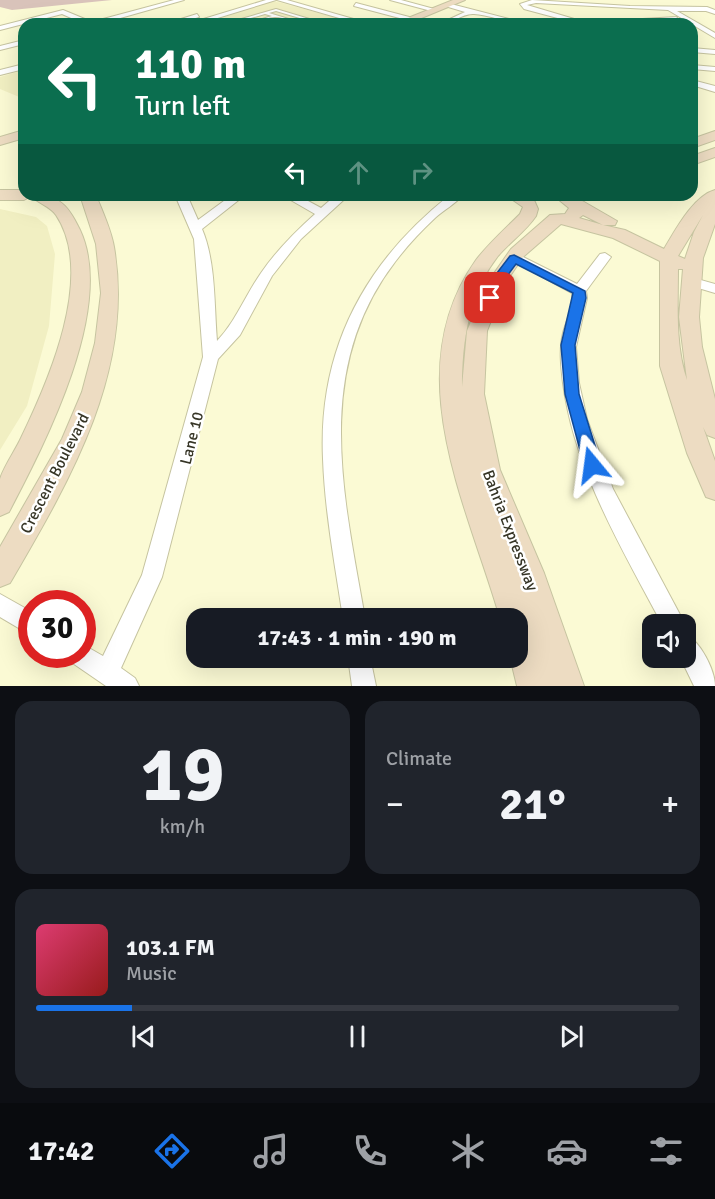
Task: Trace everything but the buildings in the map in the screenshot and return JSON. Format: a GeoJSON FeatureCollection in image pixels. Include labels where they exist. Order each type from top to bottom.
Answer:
{"type":"FeatureCollection","features":[{"type":"Feature","properties":{"kind":"main road"},"geometry":{"type":"LineString","coordinates":[[414,18],[455,2]]}},
{"type":"Feature","properties":{"kind":"main road"},"geometry":{"type":"LineString","coordinates":[[0,127],[18,132]]}},
{"type":"Feature","properties":{"kind":"main road"},"geometry":{"type":"LineString","coordinates":[[0,141],[18,135]]}},
{"type":"Feature","properties":{"kind":"main road"},"geometry":{"type":"LineString","coordinates":[[698,142],[715,135]]}},
{"type":"Feature","properties":{"kind":"main road"},"geometry":{"type":"LineString","coordinates":[[698,158],[715,152]]}},
{"type":"Feature","properties":{"kind":"main road"},"geometry":{"type":"LineString","coordinates":[[0,195],[18,195]]}},
{"type":"Feature","properties":{"kind":"main road"},"geometry":{"type":"LineString","coordinates":[[715,195],[691,218],[671,366],[699,453],[715,489]]}},
{"type":"Feature","properties":{"kind":"main road","name":"Crescent Boulevard"},"geometry":{"type":"LineString","coordinates":[[0,504],[28,454],[52,399],[69,346],[79,295],[79,261],[74,235],[64,214],[46,201]]}},
{"type":"Feature","properties":{"kind":"main road","name":"Crescent Boulevard"},"geometry":{"type":"LineString","coordinates":[[0,573],[42,503],[72,443],[102,366],[110,320],[110,266],[96,212],[91,201]]}},
{"type":"Feature","properties":{"kind":"main road","name":"Bahria Expressway"},"geometry":{"type":"LineString","coordinates":[[512,608],[505,579],[456,444],[448,385],[455,334],[465,297],[489,256],[528,216],[527,201]]}},
{"type":"Feature","properties":{"kind":"main road"},"geometry":{"type":"LineString","coordinates":[[528,201],[545,217],[619,234],[684,261]]}},
{"type":"Feature","properties":{"kind":"main road"},"geometry":{"type":"LineString","coordinates":[[571,201],[684,261]]}},
{"type":"Feature","properties":{"kind":"main road","name":"Bahria Expressway"},"geometry":{"type":"LineString","coordinates":[[567,686],[529,573],[487,470],[473,394],[477,331],[496,282],[517,252],[559,219],[576,213],[571,201]]}},
{"type":"Feature","properties":{"kind":"main road"},"geometry":{"type":"LineString","coordinates":[[715,209],[684,261],[694,360],[705,407],[715,428]]}},
{"type":"Feature","properties":{"kind":"main road"},"geometry":{"type":"LineString","coordinates":[[528,664],[534,686]]}},
{"type":"Feature","properties":{"kind":"street"},"geometry":{"type":"LineString","coordinates":[[114,18],[182,0]]}},
{"type":"Feature","properties":{"kind":"street"},"geometry":{"type":"LineString","coordinates":[[189,18],[251,0]]}},
{"type":"Feature","properties":{"kind":"street"},"geometry":{"type":"LineString","coordinates":[[280,0],[345,18]]}},
{"type":"Feature","properties":{"kind":"street"},"geometry":{"type":"LineString","coordinates":[[301,5],[318,0]]}},
{"type":"Feature","properties":{"kind":"street"},"geometry":{"type":"LineString","coordinates":[[393,0],[435,10]]}},
{"type":"Feature","properties":{"kind":"street"},"geometry":{"type":"LineString","coordinates":[[626,0],[634,8]]}},
{"type":"Feature","properties":{"kind":"street"},"geometry":{"type":"LineString","coordinates":[[634,0],[634,8]]}},
{"type":"Feature","properties":{"kind":"street"},"geometry":{"type":"LineString","coordinates":[[211,18],[270,1]]}},
{"type":"Feature","properties":{"kind":"street"},"geometry":{"type":"LineString","coordinates":[[593,5],[566,18],[526,8],[523,4],[536,1],[593,5],[634,8],[707,9],[715,12]]}},
{"type":"Feature","properties":{"kind":"street"},"geometry":{"type":"LineString","coordinates":[[455,2],[472,11],[499,18]]}},
{"type":"Feature","properties":{"kind":"street"},"geometry":{"type":"LineString","coordinates":[[356,6],[407,18]]}},
{"type":"Feature","properties":{"kind":"street"},"geometry":{"type":"LineString","coordinates":[[670,9],[684,18]]}},
{"type":"Feature","properties":{"kind":"street"},"geometry":{"type":"LineString","coordinates":[[456,18],[472,11]]}},
{"type":"Feature","properties":{"kind":"street"},"geometry":{"type":"LineString","coordinates":[[39,18],[63,12],[77,18]]}},
{"type":"Feature","properties":{"kind":"street"},"geometry":{"type":"LineString","coordinates":[[0,28],[18,23]]}},
{"type":"Feature","properties":{"kind":"street"},"geometry":{"type":"LineString","coordinates":[[698,26],[715,36]]}},
{"type":"Feature","properties":{"kind":"street"},"geometry":{"type":"LineString","coordinates":[[698,32],[707,31]]}},
{"type":"Feature","properties":{"kind":"street"},"geometry":{"type":"LineString","coordinates":[[0,48],[18,44]]}},
{"type":"Feature","properties":{"kind":"street"},"geometry":{"type":"LineString","coordinates":[[698,47],[715,46]]}},
{"type":"Feature","properties":{"kind":"street"},"geometry":{"type":"LineString","coordinates":[[698,49],[715,52]]}},
{"type":"Feature","properties":{"kind":"street"},"geometry":{"type":"LineString","coordinates":[[0,73],[18,68]]}},
{"type":"Feature","properties":{"kind":"street"},"geometry":{"type":"LineString","coordinates":[[698,68],[715,69]]}},
{"type":"Feature","properties":{"kind":"street"},"geometry":{"type":"LineString","coordinates":[[698,85],[715,89]]}},
{"type":"Feature","properties":{"kind":"street","name":"Lane 10"},"geometry":{"type":"LineString","coordinates":[[107,672],[152,577],[211,357],[200,239],[184,201]]}},
{"type":"Feature","properties":{"kind":"street"},"geometry":{"type":"LineString","coordinates":[[195,228],[231,201]]}},
{"type":"Feature","properties":{"kind":"street"},"geometry":{"type":"LineString","coordinates":[[299,201],[322,213]]}},
{"type":"Feature","properties":{"kind":"street"},"geometry":{"type":"LineString","coordinates":[[211,357],[235,331],[266,275],[297,236],[336,201]]}},
{"type":"Feature","properties":{"kind":"street"},"geometry":{"type":"LineString","coordinates":[[353,608],[333,473],[332,405],[345,338],[382,269],[407,237],[450,201]]}},
{"type":"Feature","properties":{"kind":"street"},"geometry":{"type":"LineString","coordinates":[[605,256],[579,291],[580,298],[568,345],[575,404],[592,465],[669,614]]}},
{"type":"Feature","properties":{"kind":"street"},"geometry":{"type":"LineString","coordinates":[[514,258],[579,291]]}},
{"type":"Feature","properties":{"kind":"street"},"geometry":{"type":"LineString","coordinates":[[684,261],[715,289]]}},
{"type":"Feature","properties":{"kind":"street"},"geometry":{"type":"LineString","coordinates":[[0,605],[18,616]]}},
{"type":"Feature","properties":{"kind":"street"},"geometry":{"type":"LineString","coordinates":[[96,665],[127,686]]}},
{"type":"Feature","properties":{"kind":"street"},"geometry":{"type":"LineString","coordinates":[[696,665],[707,686]]}},
{"type":"Feature","properties":{"kind":"street"},"geometry":{"type":"LineString","coordinates":[[361,668],[364,686]]}},
{"type":"Feature","properties":{"kind":"lane"},"geometry":{"type":"LineString","coordinates":[[244,18],[276,10],[306,18]]}},
{"type":"Feature","properties":{"kind":"lane"},"geometry":{"type":"LineString","coordinates":[[300,16],[318,10]]}},
{"type":"Feature","properties":{"kind":"lane"},"geometry":{"type":"LineString","coordinates":[[263,12],[282,18]]}},
{"type":"Feature","properties":{"kind":"lane"},"geometry":{"type":"LineString","coordinates":[[268,18],[275,16]]}},
{"type":"Feature","properties":{"kind":"shaded area"},"geometry":{"type":"Polygon","coordinates":[[[0,0],[112,0],[12,10],[0,7],[0,0]]]}},
{"type":"Feature","properties":{"kind":"shaded area"},"geometry":{"type":"Polygon","coordinates":[[[267,0],[336,18],[204,18],[267,0]]]}},
{"type":"Feature","properties":{"kind":"shaded area"},"geometry":{"type":"Polygon","coordinates":[[[18,72],[18,96],[0,89],[0,77],[18,72]]]}},
{"type":"Feature","properties":{"kind":"shaded area"},"geometry":{"type":"Polygon","coordinates":[[[0,209],[36,217],[47,226],[55,254],[49,326],[27,406],[0,450],[0,209]]]}},
{"type":"Feature","properties":{"kind":"route"},"geometry":{"type":"LineString","coordinates":[[490,298],[496,282],[514,258],[579,291],[580,298],[568,345],[572,394],[592,465]]}}]}
